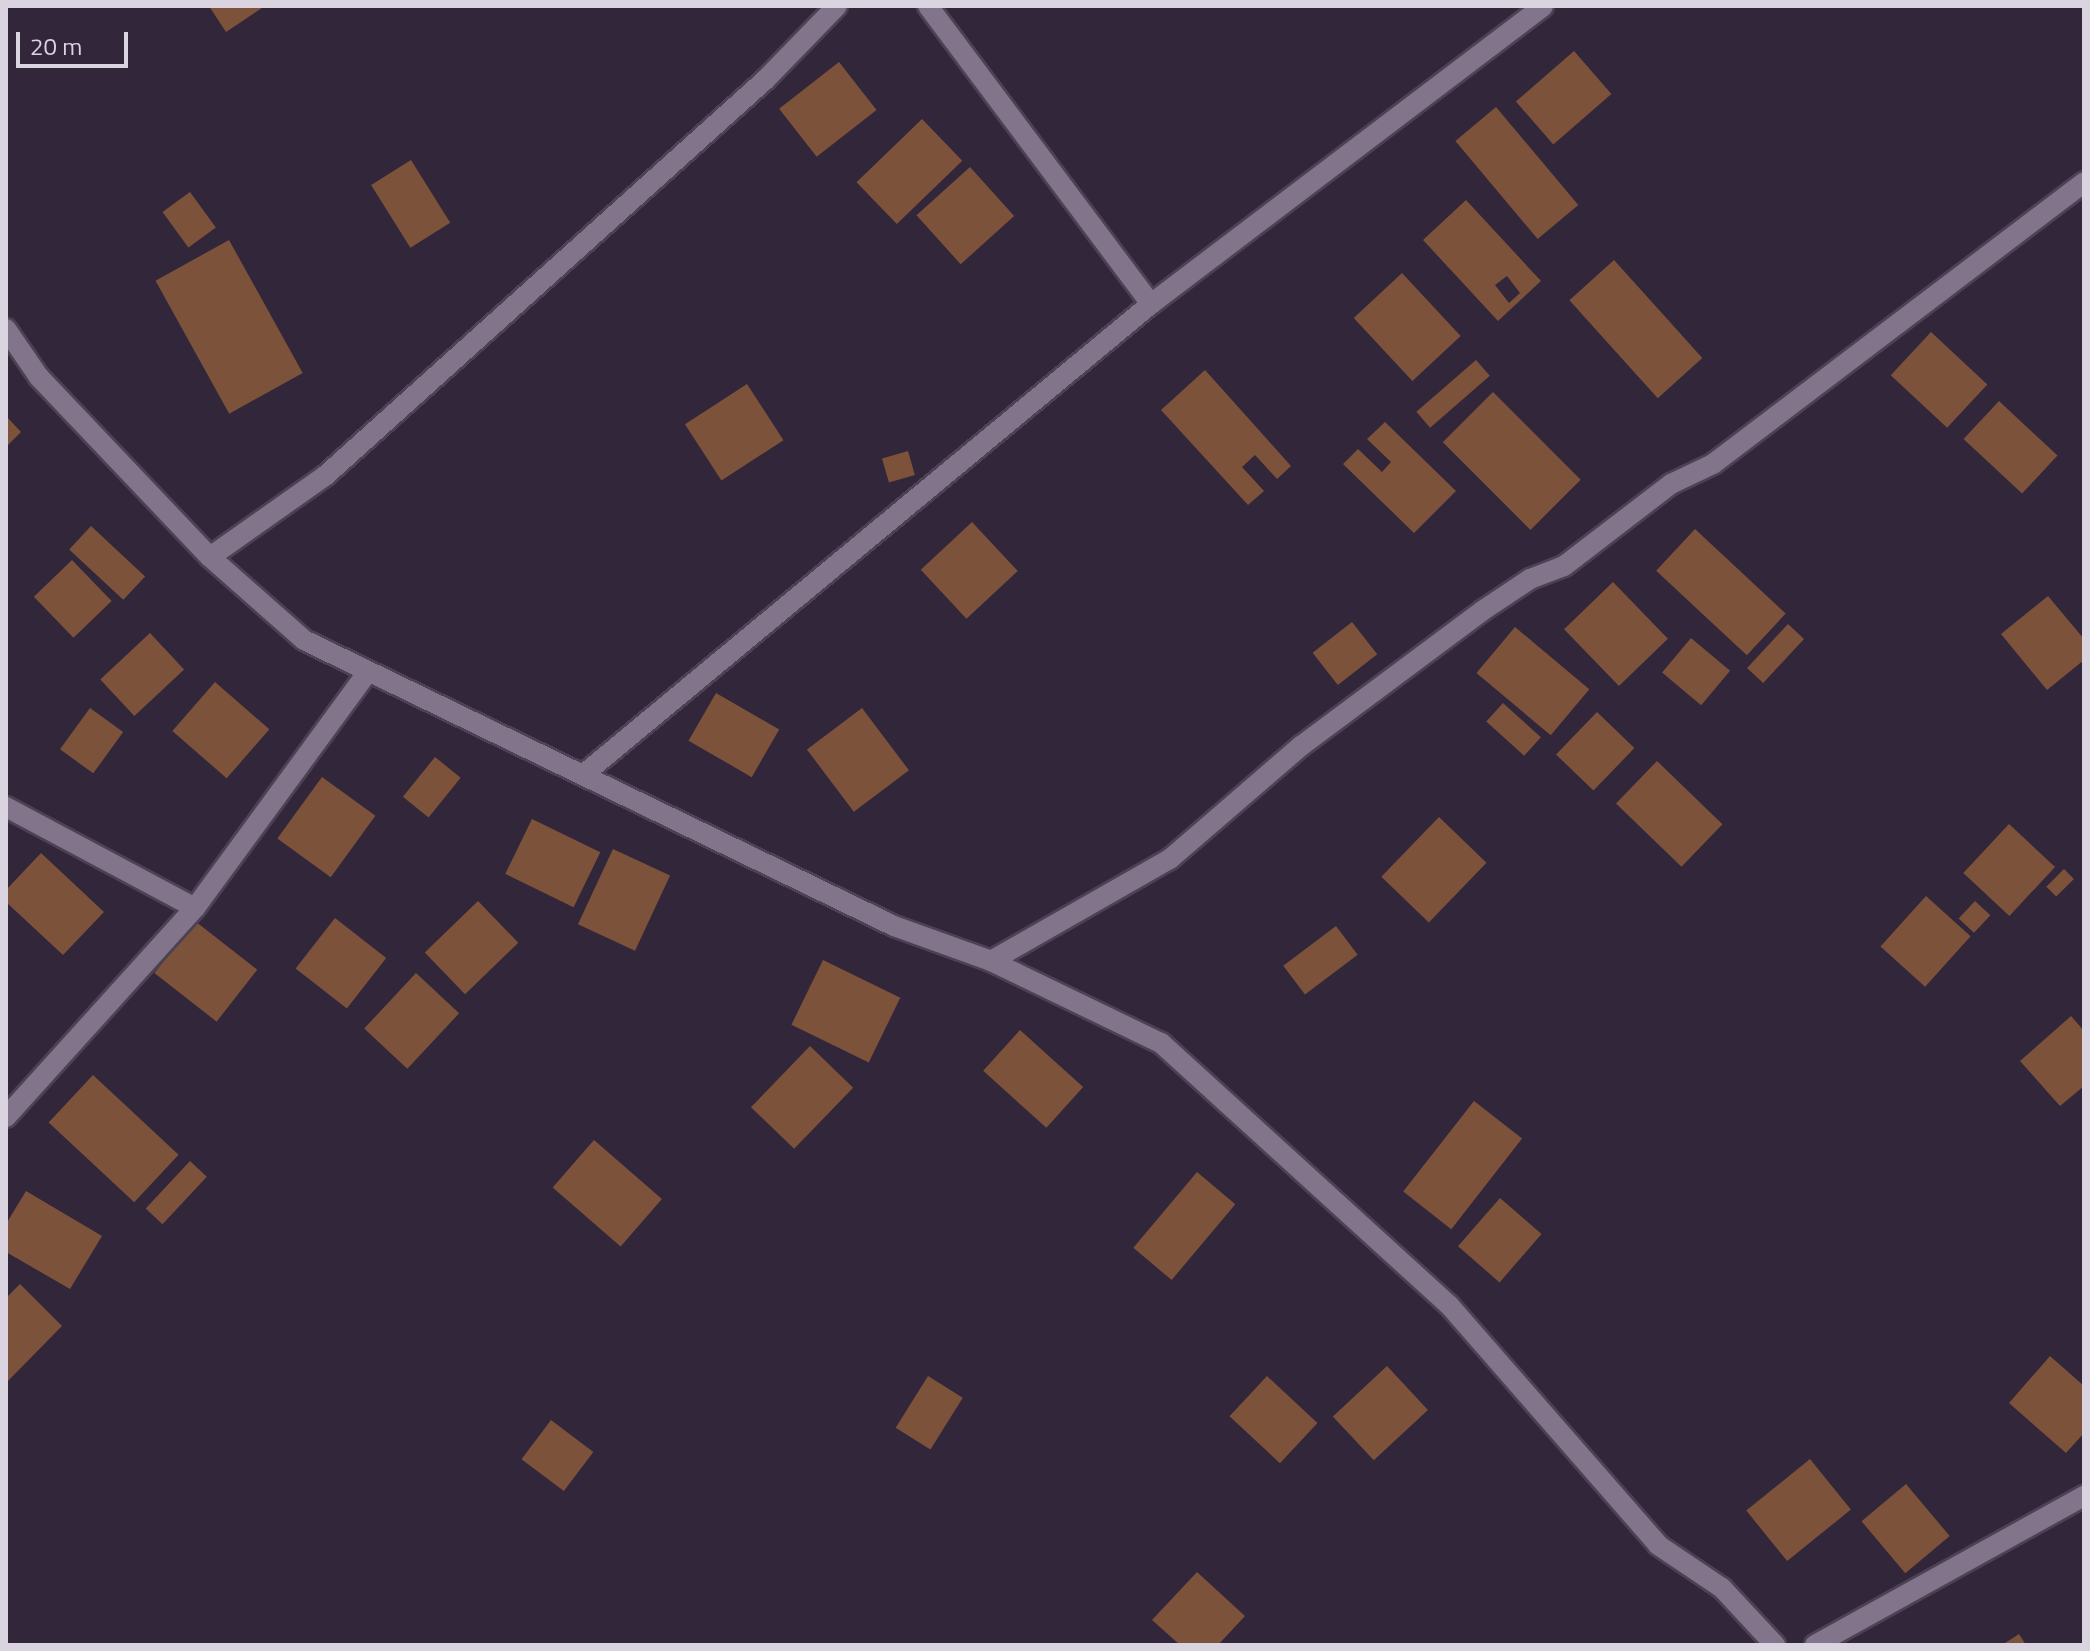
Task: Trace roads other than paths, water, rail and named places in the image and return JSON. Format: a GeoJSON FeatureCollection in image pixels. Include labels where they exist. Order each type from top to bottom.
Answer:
{"type":"FeatureCollection","features":[{"type":"Feature","properties":{"kind":"street"},"geometry":{"type":"LineString","coordinates":[[210,557],[325,476],[765,80],[837,6]]}},
{"type":"Feature","properties":{"kind":"street"},"geometry":{"type":"LineString","coordinates":[[928,6],[1151,304]]}},
{"type":"Feature","properties":{"kind":"street"},"geometry":{"type":"LineString","coordinates":[[584,774],[1151,304],[1543,6]]}},
{"type":"Feature","properties":{"kind":"street"},"geometry":{"type":"LineString","coordinates":[[991,961],[1170,859],[1250,787],[1482,611],[1530,579],[1564,566],[1671,484],[1713,464],[2084,182]]}},
{"type":"Feature","properties":{"kind":"street"},"geometry":{"type":"LineString","coordinates":[[6,329],[39,377],[210,557],[304,640],[894,926],[991,961],[1161,1043],[1449,1305],[1658,1545],[1722,1588],[1775,1645]]}},
{"type":"Feature","properties":{"kind":"street"},"geometry":{"type":"LineString","coordinates":[[6,1117],[195,908],[367,673]]}},
{"type":"Feature","properties":{"kind":"street"},"geometry":{"type":"LineString","coordinates":[[6,807],[195,908]]}},
{"type":"Feature","properties":{"kind":"street"},"geometry":{"type":"LineString","coordinates":[[1815,1645],[2084,1496]]}}]}
